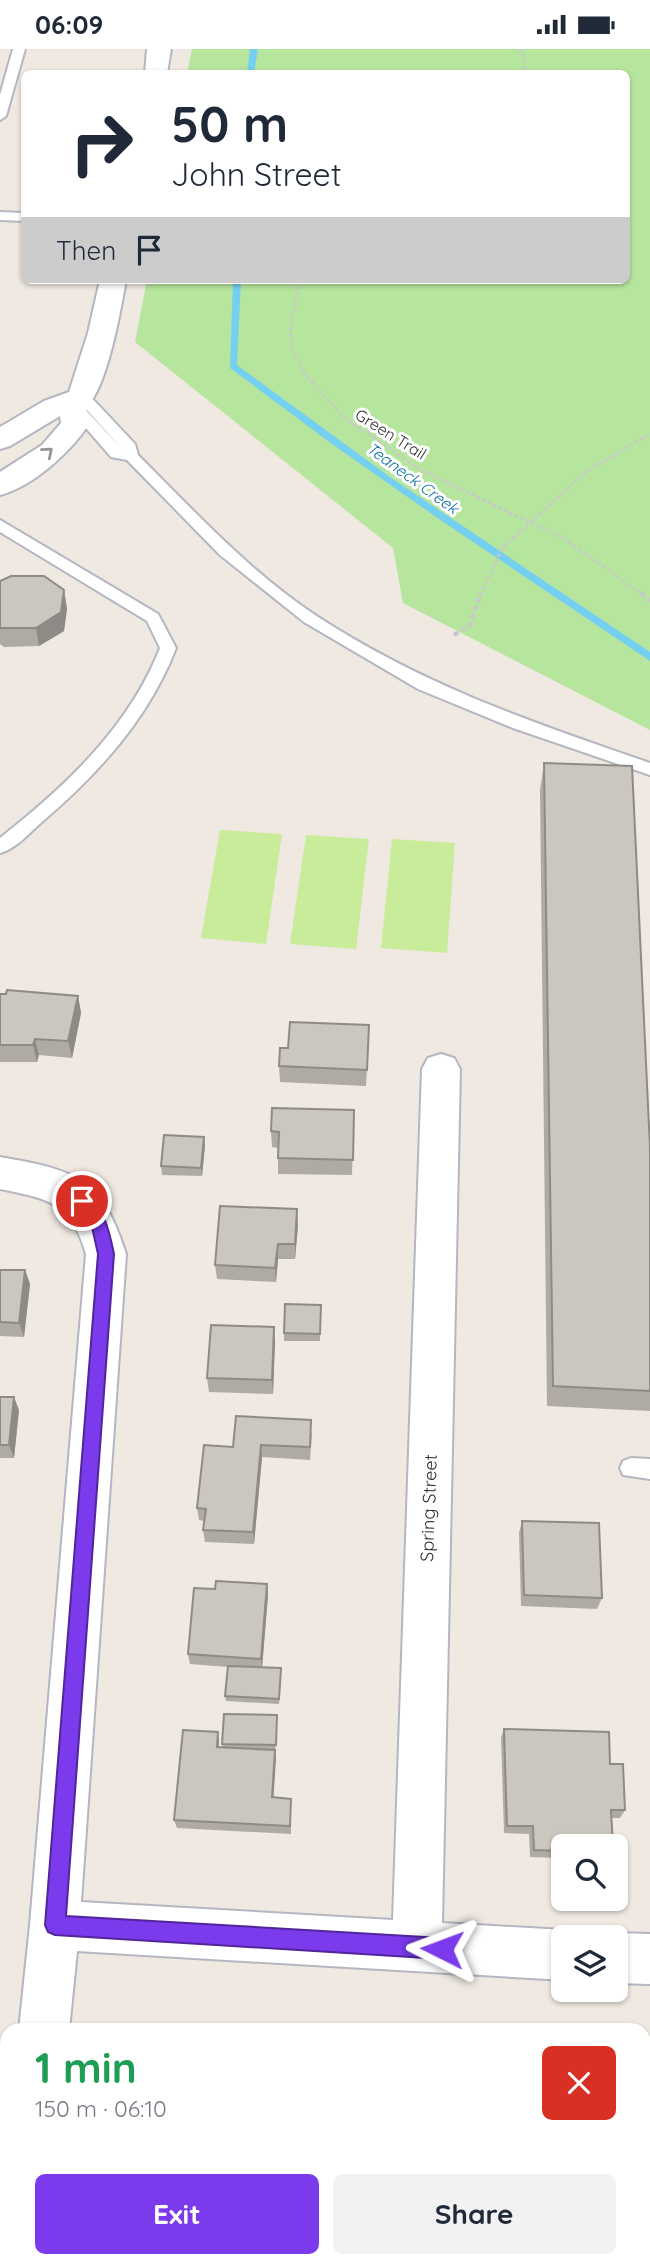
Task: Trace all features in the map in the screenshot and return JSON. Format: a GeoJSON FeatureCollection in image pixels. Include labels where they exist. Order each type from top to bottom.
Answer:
{"type":"FeatureCollection","features":[{"type":"Feature","properties":{"kind":"street"},"geometry":{"type":"LineString","coordinates":[[156,70],[159,49]]}},
{"type":"Feature","properties":{"kind":"street"},"geometry":{"type":"LineString","coordinates":[[0,486],[52,451],[75,424],[77,400],[102,333],[112,284]]}},
{"type":"Feature","properties":{"kind":"street"},"geometry":{"type":"LineString","coordinates":[[0,440],[54,407],[77,400]]}},
{"type":"Feature","properties":{"kind":"street","name":"Spring Street"},"geometry":{"type":"LineString","coordinates":[[417,1947],[441,1069]]}},
{"type":"Feature","properties":{"kind":"street"},"geometry":{"type":"LineString","coordinates":[[0,1173],[55,1183],[82,1201],[99,1225],[106,1254],[55,1925],[45,2023]]}},
{"type":"Feature","properties":{"kind":"street"},"geometry":{"type":"LineString","coordinates":[[55,1925],[551,1954]]}},
{"type":"Feature","properties":{"kind":"street"},"geometry":{"type":"LineString","coordinates":[[628,1958],[650,1959]]}},
{"type":"Feature","properties":{"kind":"lane"},"geometry":{"type":"LineString","coordinates":[[0,116],[19,49]]}},
{"type":"Feature","properties":{"kind":"lane"},"geometry":{"type":"LineString","coordinates":[[0,216],[21,217]]}},
{"type":"Feature","properties":{"kind":"lane"},"geometry":{"type":"LineString","coordinates":[[77,400],[116,454],[131,456],[225,551],[309,618],[424,685],[519,723],[650,769]]}},
{"type":"Feature","properties":{"kind":"lane"},"geometry":{"type":"LineString","coordinates":[[0,525],[153,618],[167,647],[161,672],[131,716],[85,774],[0,847]]}},
{"type":"Feature","properties":{"kind":"path"},"geometry":{"type":"LineString","coordinates":[[520,49],[525,59],[524,70]]}},
{"type":"Feature","properties":{"kind":"path","name":"Green Trail"},"geometry":{"type":"LineString","coordinates":[[299,284],[289,345],[303,370],[338,415],[366,437],[473,498],[530,520],[618,574],[650,601]]}},
{"type":"Feature","properties":{"kind":"path"},"geometry":{"type":"LineString","coordinates":[[454,635],[469,626],[490,571],[503,547],[587,471],[650,434]]}},
{"type":"Feature","properties":{"kind":"green space"},"geometry":{"type":"Polygon","coordinates":[[[192,49],[650,49],[650,730],[403,603],[393,548],[135,342],[146,284],[630,284],[630,70],[188,70],[192,49]]]}},
{"type":"Feature","properties":{"kind":"green space"},"geometry":{"type":"Polygon","coordinates":[[[220,830],[282,834],[266,944],[201,938],[220,830]]]}},
{"type":"Feature","properties":{"kind":"green space"},"geometry":{"type":"Polygon","coordinates":[[[306,835],[369,839],[356,949],[290,944],[306,835]]]}},
{"type":"Feature","properties":{"kind":"green space"},"geometry":{"type":"Polygon","coordinates":[[[392,839],[455,843],[447,953],[381,948],[392,839]]]}},
{"type":"Feature","properties":{"kind":"building"},"geometry":{"type":"Polygon","coordinates":[[[11,576],[44,576],[64,590],[61,612],[36,628],[0,628],[0,581],[11,576]]]}},
{"type":"Feature","properties":{"kind":"building"},"geometry":{"type":"Polygon","coordinates":[[[544,763],[632,766],[650,1148],[650,1391],[553,1386],[544,763]]]}},
{"type":"Feature","properties":{"kind":"building"},"geometry":{"type":"Polygon","coordinates":[[[7,990],[78,996],[68,1041],[35,1039],[33,1045],[0,1045],[0,994],[6,994],[7,990]]]}},
{"type":"Feature","properties":{"kind":"building"},"geometry":{"type":"Polygon","coordinates":[[[290,1022],[369,1025],[367,1070],[279,1066],[280,1048],[288,1048],[290,1022]]]}},
{"type":"Feature","properties":{"kind":"building"},"geometry":{"type":"Polygon","coordinates":[[[272,1108],[354,1110],[353,1160],[278,1158],[279,1132],[271,1131],[272,1108]]]}},
{"type":"Feature","properties":{"kind":"building"},"geometry":{"type":"Polygon","coordinates":[[[164,1135],[204,1137],[201,1168],[161,1166],[164,1135]]]}},
{"type":"Feature","properties":{"kind":"building"},"geometry":{"type":"Polygon","coordinates":[[[220,1206],[297,1209],[295,1244],[278,1244],[275,1268],[215,1265],[220,1206]]]}},
{"type":"Feature","properties":{"kind":"building"},"geometry":{"type":"Polygon","coordinates":[[[0,1270],[25,1270],[19,1323],[0,1322],[0,1270]]]}},
{"type":"Feature","properties":{"kind":"building"},"geometry":{"type":"Polygon","coordinates":[[[285,1304],[321,1305],[320,1334],[284,1333],[285,1304]]]}},
{"type":"Feature","properties":{"kind":"building"},"geometry":{"type":"Polygon","coordinates":[[[211,1325],[274,1327],[272,1380],[207,1378],[211,1325]]]}},
{"type":"Feature","properties":{"kind":"building"},"geometry":{"type":"Polygon","coordinates":[[[0,1397],[14,1397],[9,1445],[0,1445],[0,1397]]]}},
{"type":"Feature","properties":{"kind":"building"},"geometry":{"type":"Polygon","coordinates":[[[236,1416],[311,1420],[310,1447],[261,1445],[253,1532],[203,1530],[206,1509],[197,1508],[204,1445],[233,1447],[236,1416]]]}},
{"type":"Feature","properties":{"kind":"building"},"geometry":{"type":"Polygon","coordinates":[[[522,1521],[599,1523],[602,1598],[524,1595],[522,1521]]]}},
{"type":"Feature","properties":{"kind":"building"},"geometry":{"type":"Polygon","coordinates":[[[216,1581],[267,1584],[261,1659],[188,1654],[194,1588],[215,1589],[216,1581]]]}},
{"type":"Feature","properties":{"kind":"building"},"geometry":{"type":"Polygon","coordinates":[[[228,1666],[281,1668],[279,1699],[225,1696],[228,1666]]]}},
{"type":"Feature","properties":{"kind":"building"},"geometry":{"type":"Polygon","coordinates":[[[224,1714],[277,1715],[276,1745],[222,1744],[224,1714]]]}},
{"type":"Feature","properties":{"kind":"building"},"geometry":{"type":"Polygon","coordinates":[[[504,1729],[609,1732],[610,1764],[623,1764],[625,1810],[611,1810],[612,1834],[551,1834],[551,1851],[534,1850],[533,1826],[507,1826],[504,1729]]]}},
{"type":"Feature","properties":{"kind":"building"},"geometry":{"type":"Polygon","coordinates":[[[183,1730],[218,1732],[217,1747],[275,1750],[272,1797],[291,1799],[290,1826],[174,1820],[183,1730]]]}},
{"type":"Feature","properties":{"kind":"waterway","name":"Teaneck Creek"},"geometry":{"type":"LineString","coordinates":[[250,70],[254,49]]}},
{"type":"Feature","properties":{"kind":"waterway","name":"Teaneck Creek"},"geometry":{"type":"LineString","coordinates":[[237,284],[233,366],[387,479],[650,657]]}},
{"type":"Feature","properties":{"kind":"route"},"geometry":{"type":"LineString","coordinates":[[82,1201],[99,1225],[106,1254],[55,1925],[442,1949]]}}]}
